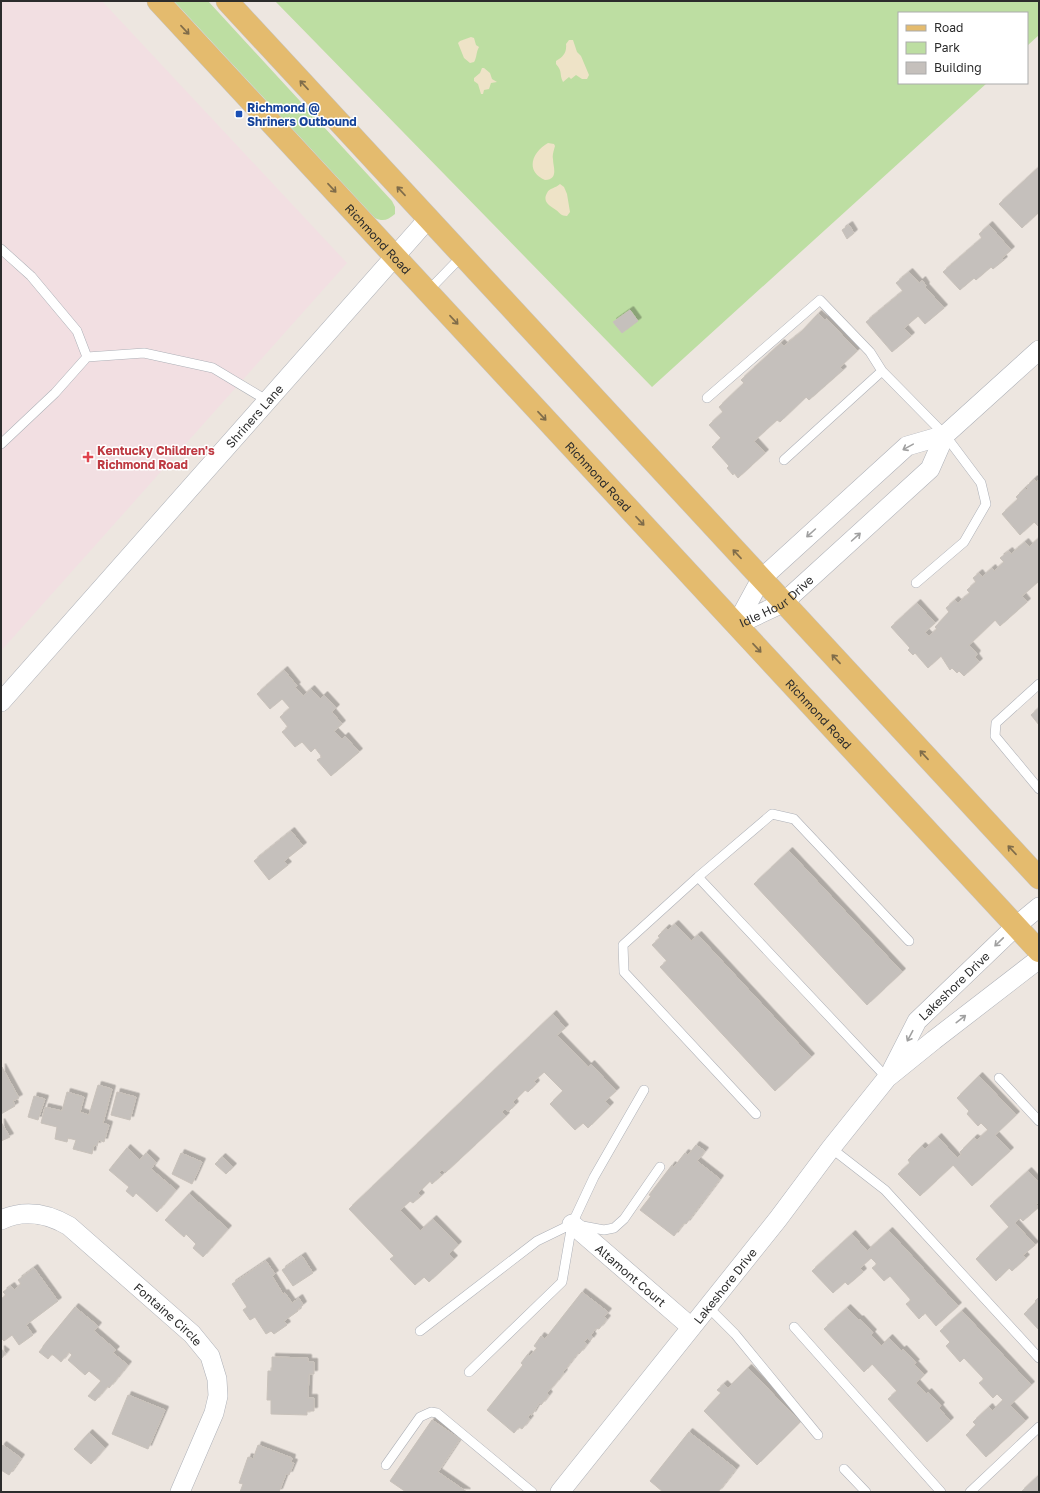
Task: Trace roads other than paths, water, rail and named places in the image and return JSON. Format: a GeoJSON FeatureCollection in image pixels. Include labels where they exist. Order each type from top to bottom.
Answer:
{"type":"FeatureCollection","features":[{"type":"Feature","properties":{"kind":"main road","name":"Richmond Road"},"geometry":{"type":"LineString","coordinates":[[158,1],[1039,951]]}},
{"type":"Feature","properties":{"kind":"main road"},"geometry":{"type":"LineString","coordinates":[[227,1],[1039,878]]}},
{"type":"Feature","properties":{"kind":"street","name":"Shriners Lane"},"geometry":{"type":"LineString","coordinates":[[1,702],[428,219]]}},
{"type":"Feature","properties":{"kind":"street","name":"Idle Hour Drive"},"geometry":{"type":"LineString","coordinates":[[736,625],[783,603],[930,469],[945,435],[1039,350]]}},
{"type":"Feature","properties":{"kind":"street","name":"Idle Hour Drive"},"geometry":{"type":"LineString","coordinates":[[736,625],[761,579],[907,446],[945,435]]}},
{"type":"Feature","properties":{"kind":"street","name":"Lakeshore Drive"},"geometry":{"type":"LineString","coordinates":[[560,1492],[691,1326],[778,1219],[831,1148],[887,1078],[917,1021],[1016,926],[1039,907]]}},
{"type":"Feature","properties":{"kind":"street","name":"Lakeshore Drive"},"geometry":{"type":"LineString","coordinates":[[887,1078],[1039,959]]}},
{"type":"Feature","properties":{"kind":"street","name":"Fontaine Circle"},"geometry":{"type":"LineString","coordinates":[[1,1220],[12,1215],[26,1213],[39,1214],[59,1220],[69,1226],[192,1334],[210,1356],[217,1379],[218,1396],[215,1407],[180,1492]]}},
{"type":"Feature","properties":{"kind":"street","name":"Altamont Court"},"geometry":{"type":"LineString","coordinates":[[572,1224],[691,1326]]}},
{"type":"Feature","properties":{"kind":"lane"},"geometry":{"type":"LineString","coordinates":[[1,249],[31,276],[77,331],[87,357]]}},
{"type":"Feature","properties":{"kind":"lane"},"geometry":{"type":"LineString","coordinates":[[428,291],[462,256]]}},
{"type":"Feature","properties":{"kind":"lane"},"geometry":{"type":"LineString","coordinates":[[707,398],[820,300],[870,352],[882,371],[945,435],[981,483],[986,504],[964,542],[916,583]]}},
{"type":"Feature","properties":{"kind":"lane"},"geometry":{"type":"LineString","coordinates":[[1,444],[55,393],[87,357],[144,353],[213,368],[268,401]]}},
{"type":"Feature","properties":{"kind":"lane"},"geometry":{"type":"LineString","coordinates":[[784,460],[882,371]]}},
{"type":"Feature","properties":{"kind":"lane"},"geometry":{"type":"LineString","coordinates":[[1039,684],[996,723],[995,736],[1039,789]]}},
{"type":"Feature","properties":{"kind":"lane"},"geometry":{"type":"LineString","coordinates":[[756,1114],[624,972],[623,945],[698,877],[772,814],[794,819],[909,941]]}},
{"type":"Feature","properties":{"kind":"lane"},"geometry":{"type":"LineString","coordinates":[[698,877],[887,1078]]}},
{"type":"Feature","properties":{"kind":"lane"},"geometry":{"type":"LineString","coordinates":[[999,1078],[1039,1121]]}},
{"type":"Feature","properties":{"kind":"lane"},"geometry":{"type":"LineString","coordinates":[[469,1372],[562,1282],[572,1224],[594,1177],[644,1090]]}},
{"type":"Feature","properties":{"kind":"lane"},"geometry":{"type":"LineString","coordinates":[[831,1148],[885,1190],[1039,1358]]}},
{"type":"Feature","properties":{"kind":"lane"},"geometry":{"type":"LineString","coordinates":[[420,1331],[537,1241],[572,1224],[604,1230],[614,1228],[624,1219],[660,1167]]}},
{"type":"Feature","properties":{"kind":"lane"},"geometry":{"type":"LineString","coordinates":[[707,1306],[735,1334],[818,1435]]}},
{"type":"Feature","properties":{"kind":"lane"},"geometry":{"type":"LineString","coordinates":[[794,1326],[941,1492]]}},
{"type":"Feature","properties":{"kind":"lane"},"geometry":{"type":"LineString","coordinates":[[386,1465],[420,1417],[431,1412],[437,1413],[532,1492]]}},
{"type":"Feature","properties":{"kind":"lane"},"geometry":{"type":"LineString","coordinates":[[970,1492],[1039,1427]]}},
{"type":"Feature","properties":{"kind":"lane"},"geometry":{"type":"LineString","coordinates":[[844,1469],[866,1492]]}},
{"type":"Feature","properties":{"kind":"place","name":"Richmond @ Shriners Outbound"},"geometry":{"type":"Point","coordinates":[239,114]}},
{"type":"Feature","properties":{"kind":"place","name":"Kentucky Children's Richmond Road"},"geometry":{"type":"Point","coordinates":[88,457]}}]}
